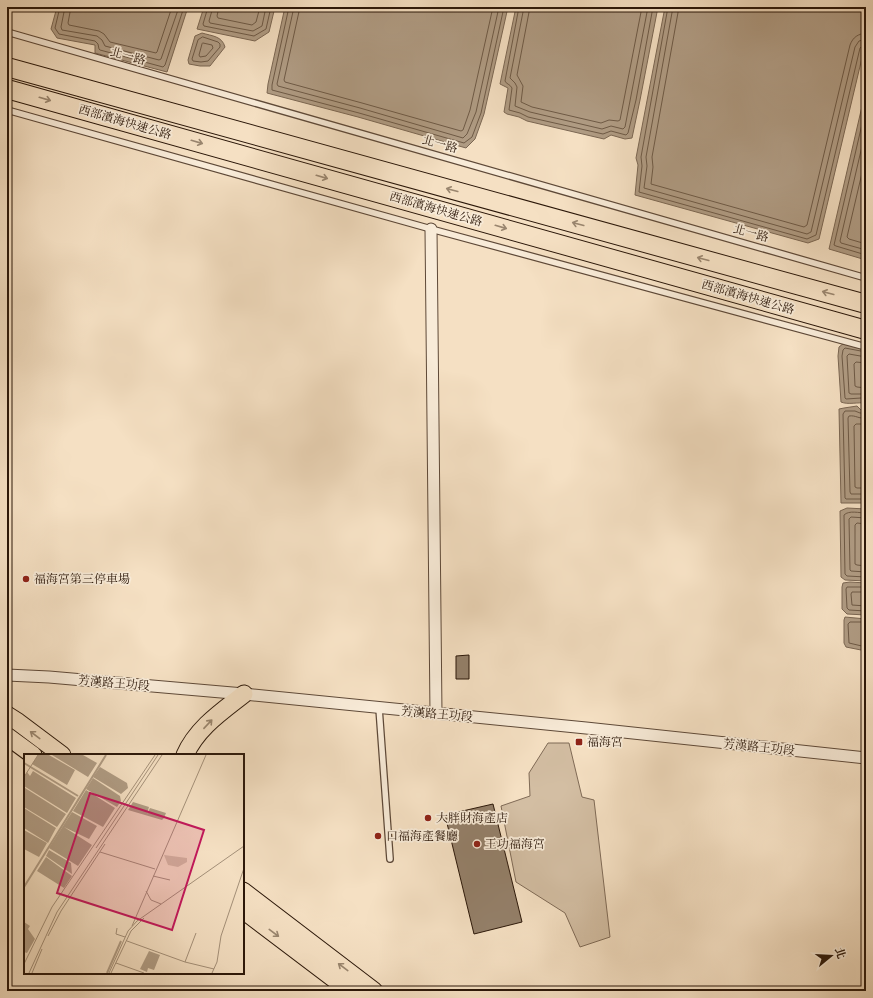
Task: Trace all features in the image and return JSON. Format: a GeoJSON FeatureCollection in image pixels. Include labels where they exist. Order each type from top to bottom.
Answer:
{"type":"FeatureCollection","features":[{"type":"Feature","properties":{"kind":"highway","name":"西部濱海快速公路"},"geometry":{"type":"LineString","coordinates":[[7,67],[866,304]]}},
{"type":"Feature","properties":{"kind":"highway","name":"西部濱海快速公路"},"geometry":{"type":"LineString","coordinates":[[7,89],[866,330]]}},
{"type":"Feature","properties":{"kind":"main road"},"geometry":{"type":"LineString","coordinates":[[186,754],[196,736],[213,718],[244,694]]}},
{"type":"Feature","properties":{"kind":"main road"},"geometry":{"type":"LineString","coordinates":[[7,715],[61,754]]}},
{"type":"Feature","properties":{"kind":"main road"},"geometry":{"type":"LineString","coordinates":[[7,736],[32,754]]}},
{"type":"Feature","properties":{"kind":"main road"},"geometry":{"type":"LineString","coordinates":[[244,892],[374,991]]}},
{"type":"Feature","properties":{"kind":"main road"},"geometry":{"type":"LineString","coordinates":[[244,911],[350,991]]}},
{"type":"Feature","properties":{"kind":"street"},"geometry":{"type":"LineString","coordinates":[[431,229],[436,714]]}},
{"type":"Feature","properties":{"kind":"street","name":"芳漢路王功段"},"geometry":{"type":"LineString","coordinates":[[7,675],[49,677],[244,694],[866,758]]}},
{"type":"Feature","properties":{"kind":"lane","name":"北一路"},"geometry":{"type":"LineString","coordinates":[[7,32],[866,278]]}},
{"type":"Feature","properties":{"kind":"lane"},"geometry":{"type":"LineString","coordinates":[[7,110],[431,229],[866,347]]}},
{"type":"Feature","properties":{"kind":"lane"},"geometry":{"type":"LineString","coordinates":[[378,708],[390,859]]}},
{"type":"Feature","properties":{"kind":"shaded area"},"geometry":{"type":"Polygon","coordinates":[[[548,743],[569,743],[582,797],[594,800],[610,937],[580,947],[565,913],[516,882],[501,806],[530,796],[529,773],[548,743]]]}},
{"type":"Feature","properties":{"kind":"water"},"geometry":{"type":"Polygon","coordinates":[[[57,7],[188,7],[167,72],[95,53],[95,45],[57,38],[51,29],[57,7]]]}},
{"type":"Feature","properties":{"kind":"water"},"geometry":{"type":"Polygon","coordinates":[[[204,7],[275,7],[269,32],[255,41],[197,29],[204,7]]]}},
{"type":"Feature","properties":{"kind":"water"},"geometry":{"type":"Polygon","coordinates":[[[285,7],[508,7],[484,114],[475,139],[466,148],[267,93],[285,7]]]}},
{"type":"Feature","properties":{"kind":"water"},"geometry":{"type":"Polygon","coordinates":[[[516,7],[658,7],[632,138],[625,139],[611,135],[604,139],[527,121],[504,112],[508,88],[500,84],[516,7]]]}},
{"type":"Feature","properties":{"kind":"water"},"geometry":{"type":"Polygon","coordinates":[[[665,7],[866,7],[866,41],[819,239],[808,243],[635,195],[638,165],[636,158],[665,7]]]}},
{"type":"Feature","properties":{"kind":"water"},"geometry":{"type":"Polygon","coordinates":[[[202,33],[219,39],[224,43],[225,47],[210,66],[189,64],[188,60],[195,36],[202,33]]]}},
{"type":"Feature","properties":{"kind":"water"},"geometry":{"type":"Polygon","coordinates":[[[866,89],[866,260],[829,249],[866,89]]]}},
{"type":"Feature","properties":{"kind":"water"},"geometry":{"type":"Polygon","coordinates":[[[844,343],[866,349],[866,403],[841,402],[838,356],[839,347],[844,343]]]}},
{"type":"Feature","properties":{"kind":"water"},"geometry":{"type":"Polygon","coordinates":[[[857,406],[861,410],[866,409],[866,503],[841,503],[839,409],[857,406]]]}},
{"type":"Feature","properties":{"kind":"water"},"geometry":{"type":"Polygon","coordinates":[[[847,508],[866,509],[866,581],[845,580],[841,577],[840,511],[847,508]]]}},
{"type":"Feature","properties":{"kind":"water"},"geometry":{"type":"Polygon","coordinates":[[[843,583],[866,583],[866,615],[847,614],[842,609],[843,583]]]}},
{"type":"Feature","properties":{"kind":"water"},"geometry":{"type":"Polygon","coordinates":[[[845,617],[866,619],[866,651],[846,647],[844,643],[845,617]]]}},
{"type":"Feature","properties":{"kind":"building"},"geometry":{"type":"Polygon","coordinates":[[[469,655],[469,679],[456,679],[456,656],[469,655]]]}},
{"type":"Feature","properties":{"kind":"building","name":"王功福海宮"},"geometry":{"type":"Polygon","coordinates":[[[493,804],[522,922],[474,934],[445,815],[493,804]]]}},
{"type":"Feature","properties":{"kind":"place","name":"福海宮第三停車場"},"geometry":{"type":"Point","coordinates":[26,579]}},
{"type":"Feature","properties":{"kind":"place","name":"福海宮"},"geometry":{"type":"Point","coordinates":[579,742]}},
{"type":"Feature","properties":{"kind":"place","name":"大胖財海產店"},"geometry":{"type":"Point","coordinates":[428,818]}},
{"type":"Feature","properties":{"kind":"place","name":"口福海產餐廳"},"geometry":{"type":"Point","coordinates":[378,836]}},
{"type":"Feature","properties":{"kind":"place","name":"王功福海宮"},"geometry":{"type":"Point","coordinates":[477,844]}}]}
